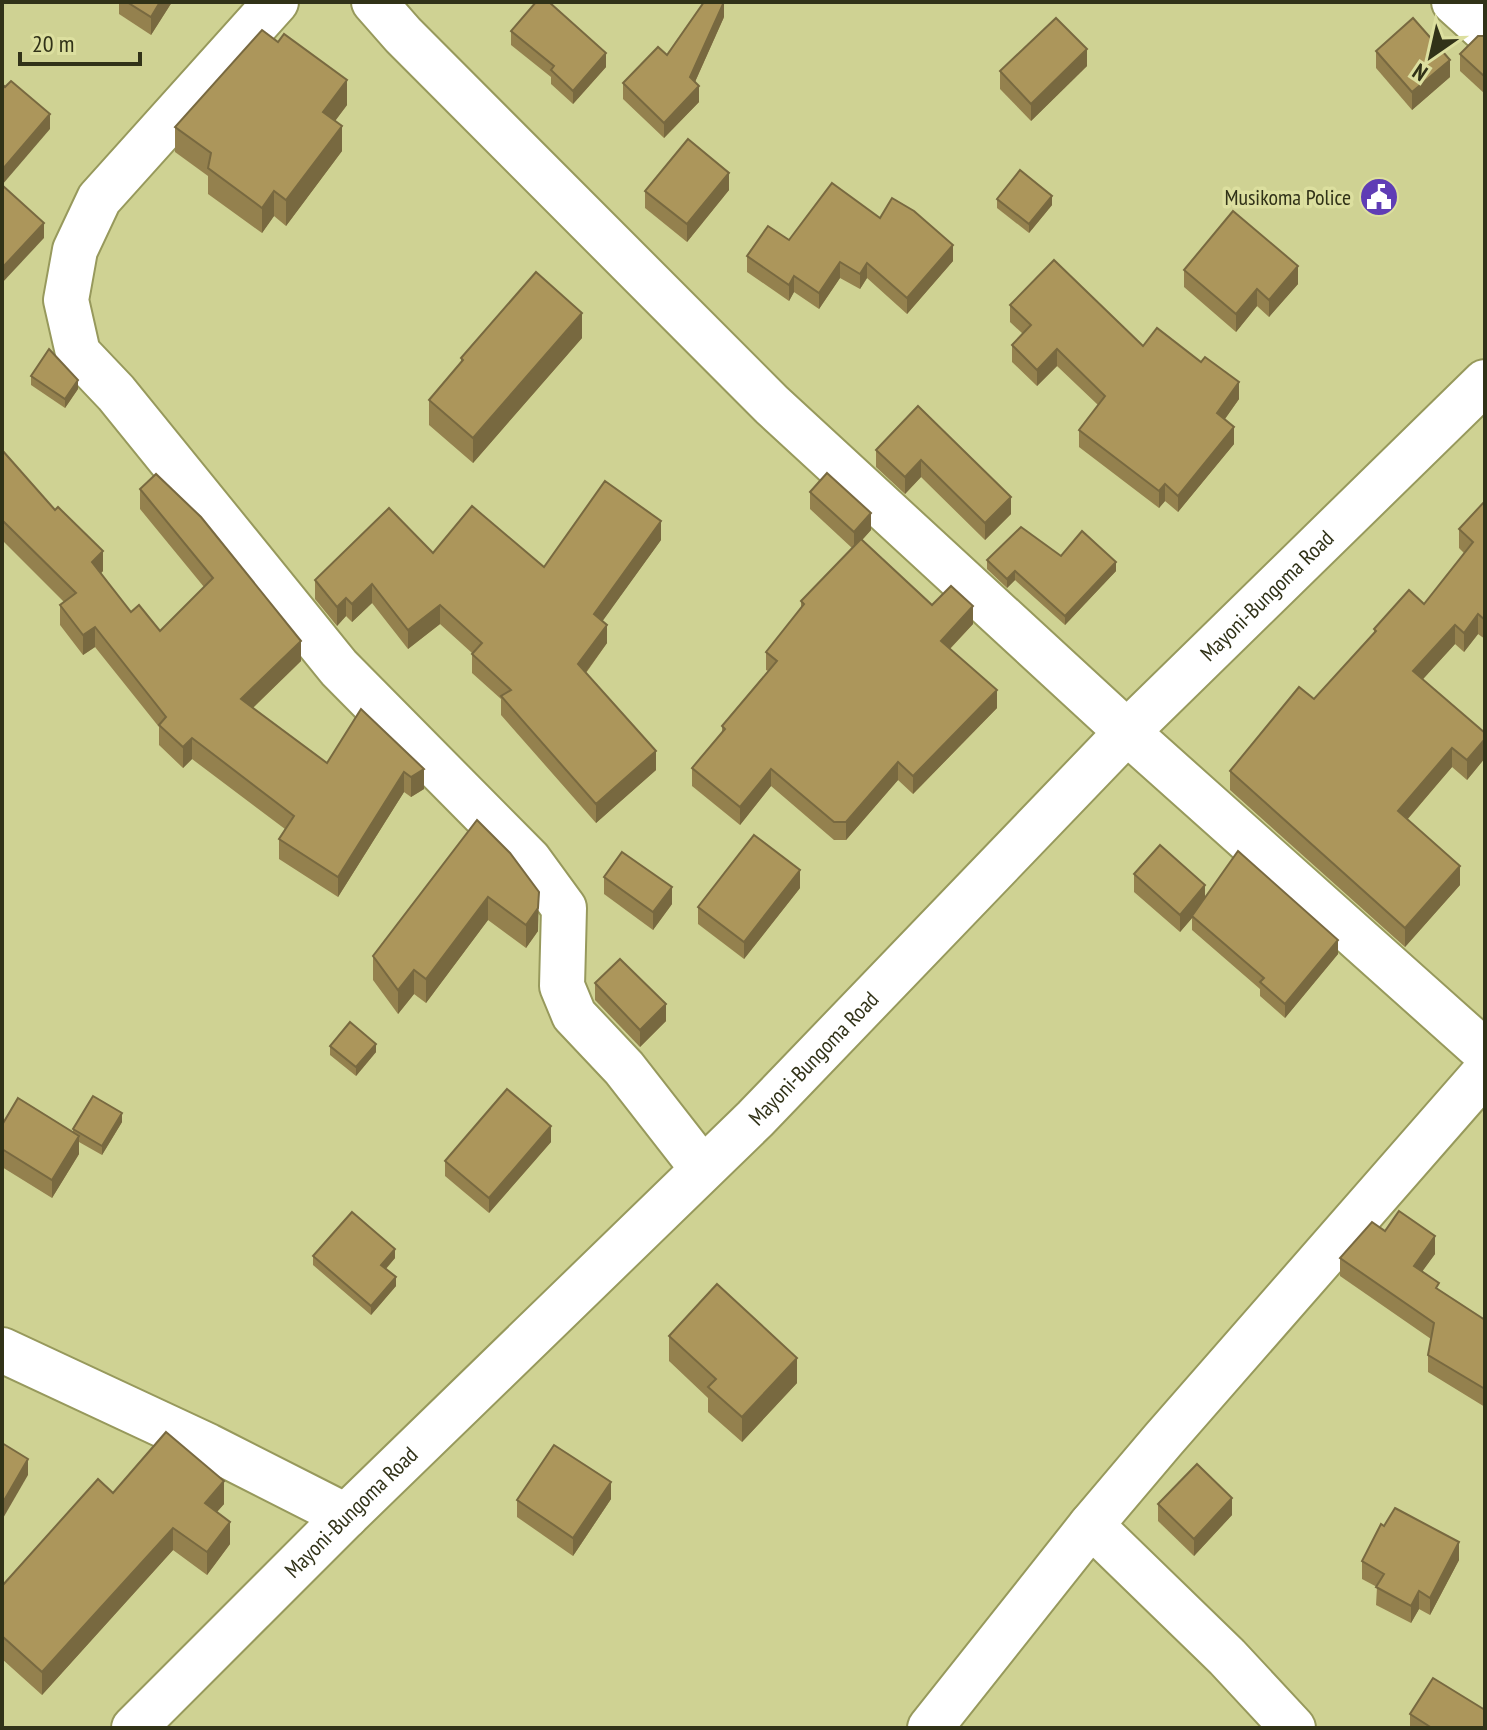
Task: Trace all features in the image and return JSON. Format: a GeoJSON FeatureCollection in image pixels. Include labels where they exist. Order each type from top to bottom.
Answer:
{"type":"FeatureCollection","features":[{"type":"Feature","properties":{"kind":"street"},"geometry":{"type":"LineString","coordinates":[[276,2],[99,199],[75,250],[66,300],[78,353],[116,393],[339,668],[529,860],[564,908],[562,986],[574,1015],[624,1068],[702,1168]]}},
{"type":"Feature","properties":{"kind":"street"},"geometry":{"type":"LineString","coordinates":[[374,2],[403,35],[772,405],[1127,732],[1485,1052]]}},
{"type":"Feature","properties":{"kind":"street"},"geometry":{"type":"LineString","coordinates":[[1454,2],[1485,30]]}},
{"type":"Feature","properties":{"kind":"street","name":"Mayoni-Bungoma Road"},"geometry":{"type":"LineString","coordinates":[[134,1728],[346,1516],[755,1119],[1127,732],[1485,382]]}},
{"type":"Feature","properties":{"kind":"street"},"geometry":{"type":"LineString","coordinates":[[930,1728],[1091,1525],[1485,1072]]}},
{"type":"Feature","properties":{"kind":"street"},"geometry":{"type":"LineString","coordinates":[[2,1350],[208,1446],[346,1516]]}},
{"type":"Feature","properties":{"kind":"street"},"geometry":{"type":"LineString","coordinates":[[1091,1525],[1227,1657],[1293,1728]]}},
{"type":"Feature","properties":{"kind":"building"},"geometry":{"type":"Polygon","coordinates":[[[127,2],[160,2],[151,17],[127,2]]]}},
{"type":"Feature","properties":{"kind":"building"},"geometry":{"type":"Polygon","coordinates":[[[536,2],[549,2],[606,53],[573,91],[551,70],[554,66],[511,31],[536,2]]]}},
{"type":"Feature","properties":{"kind":"building"},"geometry":{"type":"Polygon","coordinates":[[[704,2],[724,2],[690,77],[699,86],[664,123],[623,83],[658,47],[667,55],[704,2]]]}},
{"type":"Feature","properties":{"kind":"building"},"geometry":{"type":"Polygon","coordinates":[[[1056,18],[1087,49],[1031,104],[1000,71],[1056,18]]]}},
{"type":"Feature","properties":{"kind":"building"},"geometry":{"type":"Polygon","coordinates":[[[1413,18],[1450,60],[1412,92],[1376,51],[1413,18]]]}},
{"type":"Feature","properties":{"kind":"building"},"geometry":{"type":"Polygon","coordinates":[[[262,30],[278,42],[284,34],[347,80],[323,112],[342,126],[286,200],[274,191],[262,208],[208,168],[211,153],[175,127],[262,30]]]}},
{"type":"Feature","properties":{"kind":"building"},"geometry":{"type":"Polygon","coordinates":[[[1478,36],[1485,36],[1485,77],[1460,54],[1478,36]]]}},
{"type":"Feature","properties":{"kind":"building"},"geometry":{"type":"Polygon","coordinates":[[[11,81],[50,114],[2,170],[2,84],[5,87],[11,81]]]}},
{"type":"Feature","properties":{"kind":"building"},"geometry":{"type":"Polygon","coordinates":[[[688,139],[729,173],[687,224],[645,191],[688,139]]]}},
{"type":"Feature","properties":{"kind":"building"},"geometry":{"type":"Polygon","coordinates":[[[1020,170],[1052,196],[1029,224],[997,199],[1020,170]]]}},
{"type":"Feature","properties":{"kind":"building"},"geometry":{"type":"Polygon","coordinates":[[[832,183],[880,218],[892,198],[914,211],[953,245],[907,298],[867,263],[860,274],[840,262],[819,293],[794,276],[789,285],[747,256],[768,226],[789,240],[832,183]]]}},
{"type":"Feature","properties":{"kind":"building"},"geometry":{"type":"Polygon","coordinates":[[[2,185],[44,223],[2,268],[2,185]]]}},
{"type":"Feature","properties":{"kind":"building"},"geometry":{"type":"Polygon","coordinates":[[[1233,211],[1298,266],[1269,300],[1257,289],[1236,314],[1184,270],[1233,211]]]}},
{"type":"Feature","properties":{"kind":"building"},"geometry":{"type":"Polygon","coordinates":[[[1054,260],[1143,346],[1157,328],[1201,362],[1205,357],[1239,382],[1217,413],[1234,427],[1178,496],[1165,484],[1159,491],[1079,430],[1105,396],[1057,349],[1037,370],[1012,345],[1031,325],[1010,305],[1054,260]]]}},
{"type":"Feature","properties":{"kind":"building"},"geometry":{"type":"Polygon","coordinates":[[[536,272],[582,313],[473,438],[429,400],[536,272]]]}},
{"type":"Feature","properties":{"kind":"building"},"geometry":{"type":"Polygon","coordinates":[[[49,349],[78,380],[65,399],[31,376],[49,349]]]}},
{"type":"Feature","properties":{"kind":"building"},"geometry":{"type":"Polygon","coordinates":[[[918,406],[1011,497],[985,523],[921,460],[905,477],[876,450],[918,406]]]}},
{"type":"Feature","properties":{"kind":"building"},"geometry":{"type":"Polygon","coordinates":[[[2,450],[55,510],[58,507],[103,551],[92,562],[131,612],[139,605],[160,631],[213,578],[140,489],[156,474],[201,517],[301,641],[241,699],[327,763],[361,709],[424,769],[411,777],[404,772],[338,877],[279,839],[294,816],[192,738],[183,747],[159,725],[166,717],[95,627],[83,635],[60,605],[76,593],[2,520],[2,450]]]}},
{"type":"Feature","properties":{"kind":"building"},"geometry":{"type":"Polygon","coordinates":[[[827,473],[871,513],[854,532],[810,492],[827,473]]]}},
{"type":"Feature","properties":{"kind":"building"},"geometry":{"type":"Polygon","coordinates":[[[605,481],[661,521],[594,614],[607,625],[578,664],[656,751],[596,804],[501,696],[511,690],[472,654],[482,643],[440,605],[408,630],[372,584],[352,604],[346,598],[337,607],[315,580],[389,508],[433,553],[472,506],[544,567],[605,481]]]}},
{"type":"Feature","properties":{"kind":"building"},"geometry":{"type":"Polygon","coordinates":[[[1485,501],[1485,620],[1478,614],[1464,633],[1455,625],[1413,671],[1485,733],[1485,739],[1467,760],[1452,748],[1398,811],[1460,866],[1405,928],[1230,771],[1299,687],[1314,699],[1409,590],[1424,604],[1473,542],[1459,529],[1485,501]]]}},
{"type":"Feature","properties":{"kind":"building"},"geometry":{"type":"Polygon","coordinates":[[[1021,527],[1061,556],[1082,531],[1116,562],[1065,616],[1015,571],[1007,579],[987,560],[1021,527]]]}},
{"type":"Feature","properties":{"kind":"building"},"geometry":{"type":"Polygon","coordinates":[[[861,539],[932,605],[951,586],[973,606],[941,641],[997,690],[913,776],[898,762],[846,822],[834,822],[771,769],[740,807],[692,768],[725,729],[722,726],[777,661],[766,652],[804,604],[801,601],[861,539]]]}},
{"type":"Feature","properties":{"kind":"building"},"geometry":{"type":"Polygon","coordinates":[[[477,820],[510,853],[539,892],[538,908],[526,925],[488,897],[426,979],[414,970],[398,990],[373,956],[477,820]]]}},
{"type":"Feature","properties":{"kind":"building"},"geometry":{"type":"Polygon","coordinates":[[[754,835],[800,870],[744,942],[698,907],[754,835]]]}},
{"type":"Feature","properties":{"kind":"building"},"geometry":{"type":"Polygon","coordinates":[[[1160,845],[1205,885],[1180,915],[1134,874],[1160,845]]]}},
{"type":"Feature","properties":{"kind":"building"},"geometry":{"type":"Polygon","coordinates":[[[1238,851],[1338,940],[1285,1004],[1260,982],[1264,978],[1192,916],[1238,851]]]}},
{"type":"Feature","properties":{"kind":"building"},"geometry":{"type":"Polygon","coordinates":[[[622,852],[672,887],[653,912],[604,877],[622,852]]]}},
{"type":"Feature","properties":{"kind":"building"},"geometry":{"type":"Polygon","coordinates":[[[620,959],[666,1004],[640,1030],[595,983],[620,959]]]}},
{"type":"Feature","properties":{"kind":"building"},"geometry":{"type":"Polygon","coordinates":[[[350,1022],[376,1044],[356,1067],[330,1046],[350,1022]]]}},
{"type":"Feature","properties":{"kind":"building"},"geometry":{"type":"Polygon","coordinates":[[[507,1089],[551,1126],[489,1198],[445,1161],[507,1089]]]}},
{"type":"Feature","properties":{"kind":"building"},"geometry":{"type":"Polygon","coordinates":[[[93,1096],[122,1113],[102,1146],[73,1129],[93,1096]]]}},
{"type":"Feature","properties":{"kind":"building"},"geometry":{"type":"Polygon","coordinates":[[[18,1098],[79,1136],[52,1180],[2,1149],[2,1125],[18,1098]]]}},
{"type":"Feature","properties":{"kind":"building"},"geometry":{"type":"Polygon","coordinates":[[[1399,1211],[1435,1236],[1414,1266],[1439,1283],[1436,1288],[1485,1320],[1485,1389],[1428,1355],[1434,1323],[1340,1258],[1372,1222],[1385,1231],[1399,1211]]]}},
{"type":"Feature","properties":{"kind":"building"},"geometry":{"type":"Polygon","coordinates":[[[352,1212],[395,1249],[381,1265],[396,1277],[371,1306],[313,1256],[352,1212]]]}},
{"type":"Feature","properties":{"kind":"building"},"geometry":{"type":"Polygon","coordinates":[[[717,1284],[797,1358],[742,1417],[708,1387],[716,1379],[669,1336],[717,1284]]]}},
{"type":"Feature","properties":{"kind":"building"},"geometry":{"type":"Polygon","coordinates":[[[166,1432],[224,1481],[205,1503],[230,1522],[207,1552],[173,1528],[42,1672],[2,1636],[2,1586],[98,1479],[113,1493],[166,1432]]]}},
{"type":"Feature","properties":{"kind":"building"},"geometry":{"type":"Polygon","coordinates":[[[2,1443],[28,1459],[2,1504],[2,1443]]]}},
{"type":"Feature","properties":{"kind":"building"},"geometry":{"type":"Polygon","coordinates":[[[554,1445],[611,1482],[573,1538],[517,1500],[554,1445]]]}},
{"type":"Feature","properties":{"kind":"building"},"geometry":{"type":"Polygon","coordinates":[[[1197,1464],[1232,1498],[1194,1539],[1158,1504],[1197,1464]]]}},
{"type":"Feature","properties":{"kind":"building"},"geometry":{"type":"Polygon","coordinates":[[[1395,1508],[1459,1542],[1430,1598],[1419,1591],[1411,1606],[1376,1587],[1384,1574],[1362,1561],[1381,1524],[1384,1526],[1395,1508]]]}},
{"type":"Feature","properties":{"kind":"building"},"geometry":{"type":"Polygon","coordinates":[[[1433,1678],[1485,1710],[1485,1728],[1432,1728],[1410,1714],[1433,1678]]]}},
{"type":"Feature","properties":{"kind":"place","name":"Musikoma Police"},"geometry":{"type":"Point","coordinates":[1379,197]}}]}
